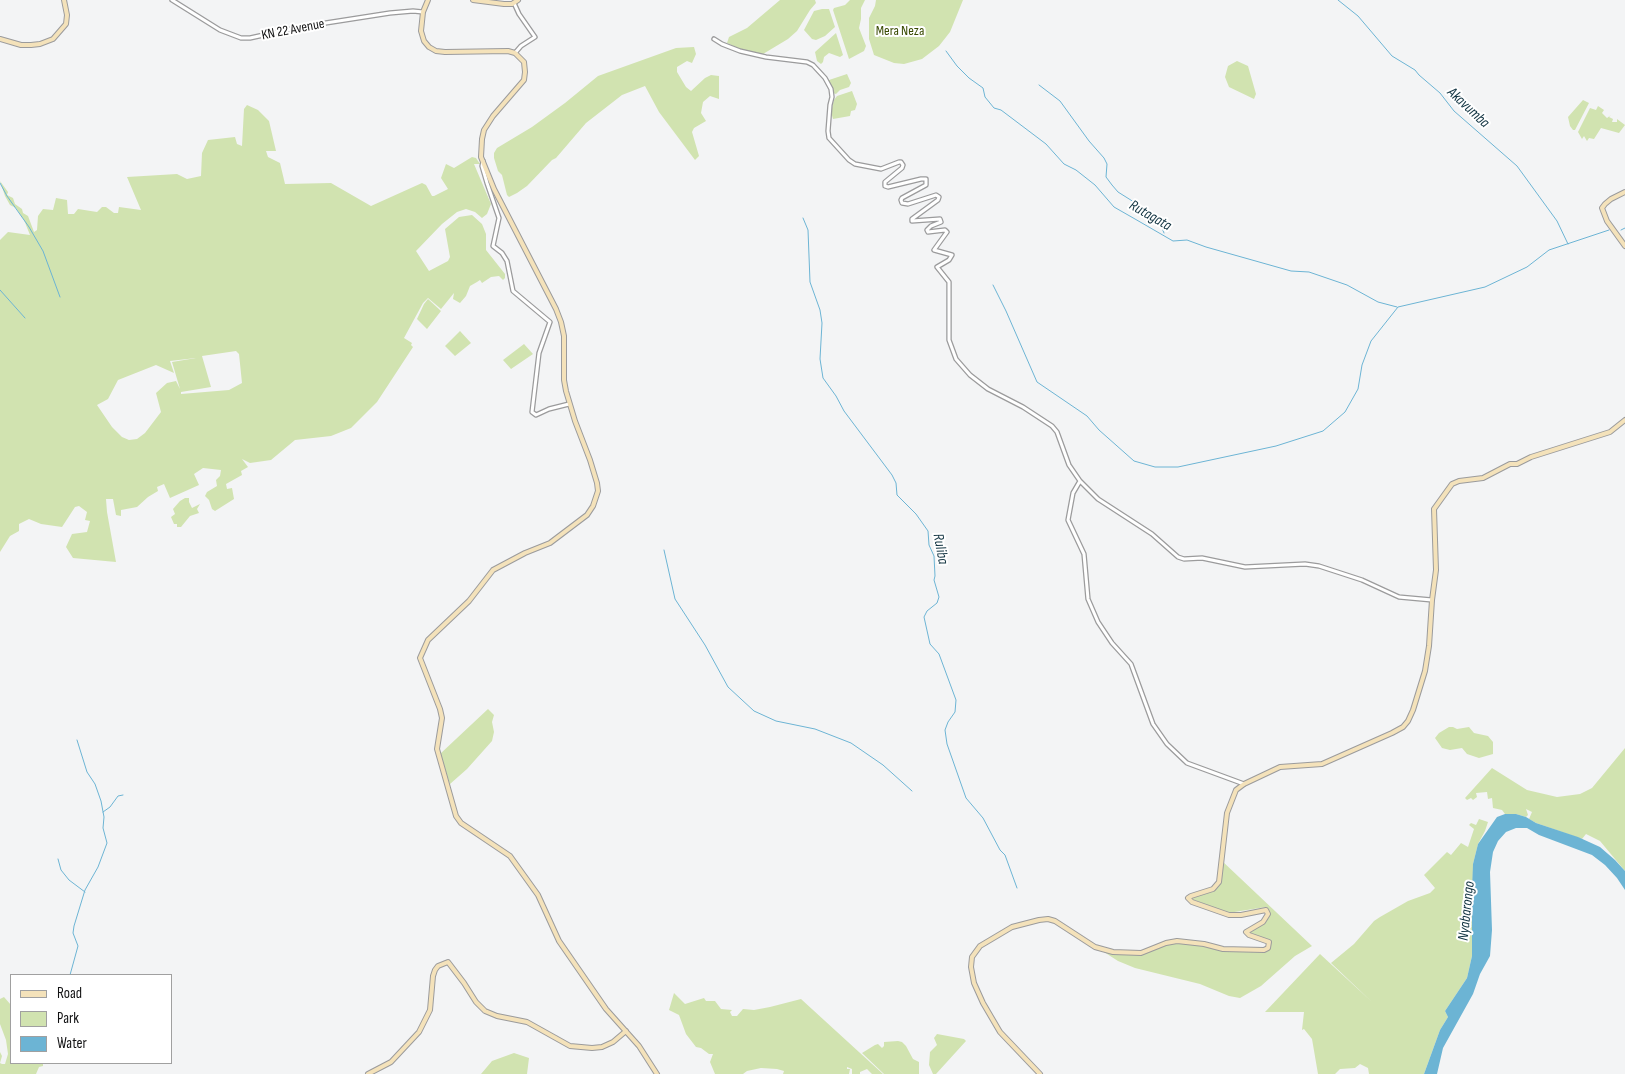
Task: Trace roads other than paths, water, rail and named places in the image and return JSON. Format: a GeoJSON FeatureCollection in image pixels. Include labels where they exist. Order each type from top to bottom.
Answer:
{"type":"FeatureCollection","features":[{"type":"Feature","properties":{"kind":"main road"},"geometry":{"type":"LineString","coordinates":[[0,39],[31,45],[53,39],[66,24],[67,15],[64,0]]}},
{"type":"Feature","properties":{"kind":"main road"},"geometry":{"type":"LineString","coordinates":[[428,0],[423,12],[422,37],[428,47],[436,51],[508,51],[515,53],[524,64],[526,72],[524,80],[493,116],[484,130],[482,161],[561,322],[564,336],[564,380],[569,404],[597,483],[597,496],[593,506],[586,515],[557,538],[493,570],[468,601],[428,640],[420,658],[428,673],[440,709],[441,720],[436,749],[456,816],[461,823],[510,856],[538,895],[559,941],[606,1009],[639,1046],[657,1074]]}},
{"type":"Feature","properties":{"kind":"main road"},"geometry":{"type":"LineString","coordinates":[[473,0],[504,4],[512,4],[516,1]]}},
{"type":"Feature","properties":{"kind":"main road"},"geometry":{"type":"LineString","coordinates":[[1625,192],[1611,199],[1602,208],[1607,221],[1625,246]]}},
{"type":"Feature","properties":{"kind":"main road"},"geometry":{"type":"LineString","coordinates":[[1040,1074],[1007,1040],[992,1020],[974,982],[971,967],[974,954],[980,946],[1012,927],[1044,919],[1055,921],[1096,947],[1119,953],[1136,954],[1148,952],[1166,943],[1177,941],[1209,944],[1223,950],[1266,949],[1269,946],[1269,942],[1249,935],[1246,932],[1263,922],[1268,914],[1266,910],[1229,915],[1192,902],[1188,898],[1213,889],[1218,884],[1227,814],[1234,794],[1244,784],[1280,767],[1322,764],[1375,742],[1406,724],[1413,710],[1426,664],[1436,576],[1434,509],[1452,484],[1459,481],[1483,478],[1510,464],[1517,464],[1532,457],[1610,432],[1625,420]]}},
{"type":"Feature","properties":{"kind":"main road"},"geometry":{"type":"LineString","coordinates":[[368,1074],[391,1062],[419,1032],[430,1010],[435,970],[438,966],[448,962],[476,1002],[485,1011],[497,1016],[527,1022],[570,1046],[602,1047],[613,1042],[626,1031]]}},
{"type":"Feature","properties":{"kind":"street","name":"KN 22 Avenue"},"geometry":{"type":"LineString","coordinates":[[172,0],[220,30],[241,38],[390,13],[423,12]]}},
{"type":"Feature","properties":{"kind":"street"},"geometry":{"type":"LineString","coordinates":[[515,53],[521,46],[535,37],[519,14],[516,1]]}},
{"type":"Feature","properties":{"kind":"street"},"geometry":{"type":"LineString","coordinates":[[714,39],[722,44],[750,54],[807,62],[813,65],[831,89],[829,138],[849,160],[856,164],[881,169],[901,162],[903,164],[902,168],[885,182],[885,186],[888,188],[926,179],[926,185],[901,200],[902,203],[908,204],[936,195],[939,197],[938,200],[912,220],[914,222],[940,219],[941,222],[931,226],[927,230],[928,232],[945,230],[947,232],[934,250],[952,255],[949,260],[937,267],[949,282],[949,340],[956,359],[964,370],[988,389],[1030,411],[1052,426],[1059,438],[1069,466],[1080,481],[1098,499],[1152,534],[1178,557],[1184,559],[1202,558],[1246,567],[1305,564],[1320,566],[1362,580],[1399,597],[1432,600]]}},
{"type":"Feature","properties":{"kind":"street"},"geometry":{"type":"LineString","coordinates":[[482,161],[486,183],[499,218],[493,246],[502,253],[506,261],[513,291],[550,322],[539,353],[532,412],[536,415],[549,409],[569,404]]}},
{"type":"Feature","properties":{"kind":"street"},"geometry":{"type":"LineString","coordinates":[[1080,481],[1074,490],[1068,520],[1084,554],[1088,599],[1098,622],[1112,643],[1133,666],[1153,724],[1167,744],[1188,763],[1244,784]]}},
{"type":"Feature","properties":{"kind":"water"},"geometry":{"type":"Polygon","coordinates":[[[1505,814],[1516,814],[1526,817],[1536,823],[1578,837],[1600,847],[1625,871],[1625,890],[1605,865],[1592,855],[1539,835],[1527,828],[1516,828],[1506,832],[1498,841],[1493,852],[1490,872],[1492,930],[1490,956],[1480,974],[1473,994],[1443,1048],[1437,1074],[1424,1074],[1440,1030],[1448,1017],[1445,1011],[1467,978],[1472,956],[1473,864],[1478,844],[1497,817],[1505,814]]]}},
{"type":"Feature","properties":{"kind":"waterway","name":"Akavumba"},"geometry":{"type":"LineString","coordinates":[[1338,0],[1358,16],[1392,56],[1415,70],[1440,93],[1454,111],[1517,166],[1557,221],[1568,244]]}},
{"type":"Feature","properties":{"kind":"waterway","name":"Rutagata"},"geometry":{"type":"LineString","coordinates":[[946,51],[957,66],[983,88],[985,97],[994,108],[1001,110],[1046,144],[1064,164],[1076,170],[1095,185],[1114,207],[1173,241],[1187,240],[1291,271],[1309,272],[1347,285],[1378,302],[1397,307]]}},
{"type":"Feature","properties":{"kind":"waterway"},"geometry":{"type":"LineString","coordinates":[[1039,85],[1060,101],[1104,158],[1107,164],[1106,177],[1112,185],[1118,192],[1153,214],[1160,223],[1164,233]]}},
{"type":"Feature","properties":{"kind":"waterway"},"geometry":{"type":"LineString","coordinates":[[0,183],[43,251],[60,297]]}},
{"type":"Feature","properties":{"kind":"waterway","name":"Ruliba"},"geometry":{"type":"LineString","coordinates":[[803,218],[808,230],[810,282],[820,310],[822,323],[820,359],[823,378],[844,411],[892,475],[896,483],[897,495],[916,514],[928,531],[929,545],[934,556],[934,580],[939,597],[937,603],[927,611],[924,617],[930,644],[939,654],[956,700],[955,712],[945,730],[947,744],[966,798],[983,818],[1000,850],[1005,855],[1017,888]]}},
{"type":"Feature","properties":{"kind":"waterway"},"geometry":{"type":"LineString","coordinates":[[1621,230],[1625,228]]}},
{"type":"Feature","properties":{"kind":"waterway"},"geometry":{"type":"LineString","coordinates":[[993,285],[1037,382],[1087,416],[1099,430],[1134,461],[1155,467],[1178,467],[1276,446],[1323,431],[1345,412],[1358,389],[1362,365],[1371,341],[1398,307],[1485,287],[1527,267],[1549,250],[1609,230]]}},
{"type":"Feature","properties":{"kind":"waterway"},"geometry":{"type":"LineString","coordinates":[[0,290],[25,318]]}},
{"type":"Feature","properties":{"kind":"waterway"},"geometry":{"type":"LineString","coordinates":[[664,550],[675,599],[705,645],[728,687],[754,711],[776,721],[815,729],[851,743],[883,765],[912,791]]}},
{"type":"Feature","properties":{"kind":"waterway"},"geometry":{"type":"LineString","coordinates":[[70,974],[78,946],[73,933],[74,926],[85,890],[98,867],[107,843],[103,828],[104,817],[101,801],[95,784],[87,772],[77,740]]}},
{"type":"Feature","properties":{"kind":"waterway"},"geometry":{"type":"LineString","coordinates":[[103,812],[110,807],[118,796],[123,795]]}},
{"type":"Feature","properties":{"kind":"waterway"},"geometry":{"type":"LineString","coordinates":[[58,859],[61,870],[69,880],[85,892]]}},
{"type":"Feature","properties":{"kind":"park label","name":"Mera Neza"},"geometry":{"type":"Point","coordinates":[900,31]}},
{"type":"Feature","properties":{"kind":"water label","name":"Nyabarongo"},"geometry":{"type":"Point","coordinates":[1467,911]}}]}
